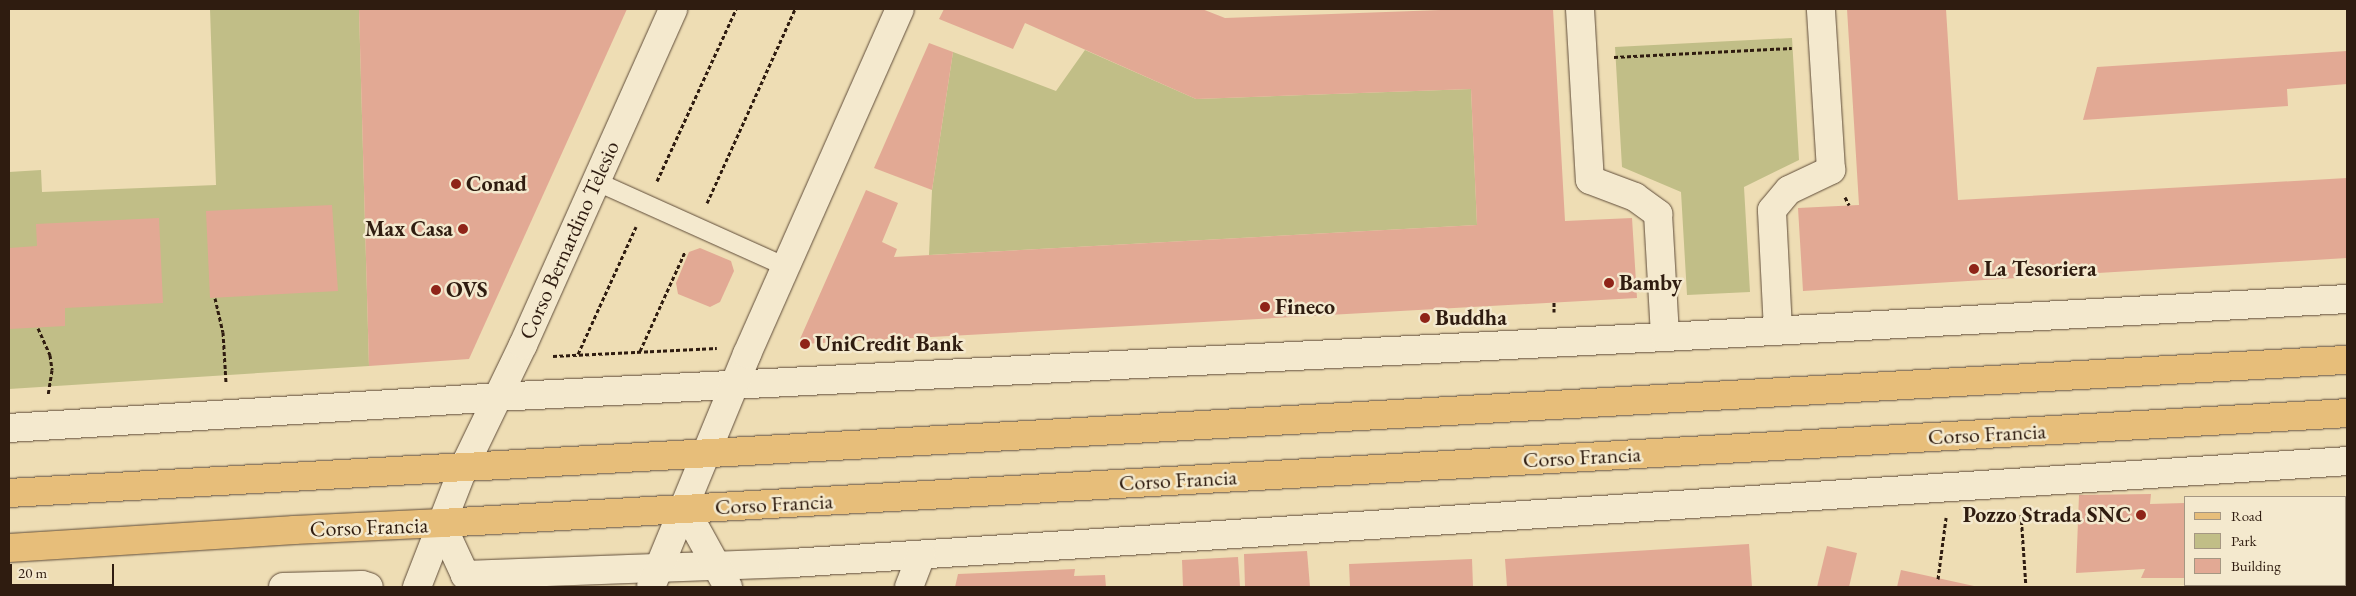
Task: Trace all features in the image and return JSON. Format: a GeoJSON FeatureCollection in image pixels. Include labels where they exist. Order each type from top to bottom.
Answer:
{"type":"FeatureCollection","features":[{"type":"Feature","properties":{"kind":"main road"},"geometry":{"type":"LineString","coordinates":[[9,494],[2347,360]]}},
{"type":"Feature","properties":{"kind":"main road","name":"Corso Francia"},"geometry":{"type":"LineString","coordinates":[[9,548],[294,530],[441,524],[2347,413]]}},
{"type":"Feature","properties":{"kind":"street","name":"Corso Bernardino Telesio"},"geometry":{"type":"LineString","coordinates":[[417,587],[462,469],[522,345],[673,9]]}},
{"type":"Feature","properties":{"kind":"street"},"geometry":{"type":"LineString","coordinates":[[655,578],[735,384],[900,9]]}},
{"type":"Feature","properties":{"kind":"street"},"geometry":{"type":"LineString","coordinates":[[1580,9],[1590,180],[1635,197],[1658,214],[1665,337]]}},
{"type":"Feature","properties":{"kind":"street"},"geometry":{"type":"LineString","coordinates":[[1778,330],[1772,210],[1789,190],[1831,170],[1821,9]]}},
{"type":"Feature","properties":{"kind":"street"},"geometry":{"type":"LineString","coordinates":[[9,428],[496,397],[1665,337],[2347,299]]}},
{"type":"Feature","properties":{"kind":"street"},"geometry":{"type":"LineString","coordinates":[[441,524],[475,581],[721,577],[921,555],[2347,461]]}},
{"type":"Feature","properties":{"kind":"street"},"geometry":{"type":"LineString","coordinates":[[685,509],[721,577]]}},
{"type":"Feature","properties":{"kind":"street"},"geometry":{"type":"LineString","coordinates":[[909,587],[921,555]]}},
{"type":"Feature","properties":{"kind":"street"},"geometry":{"type":"LineString","coordinates":[[282,587],[362,584],[369,587]]}},
{"type":"Feature","properties":{"kind":"lane"},"geometry":{"type":"LineString","coordinates":[[595,181],[786,266]]}},
{"type":"Feature","properties":{"kind":"path"},"geometry":{"type":"LineString","coordinates":[[640,351],[795,9]]}},
{"type":"Feature","properties":{"kind":"path"},"geometry":{"type":"LineString","coordinates":[[1583,58],[1823,46]]}},
{"type":"Feature","properties":{"kind":"path"},"geometry":{"type":"LineString","coordinates":[[215,298],[222,332],[228,414]]}},
{"type":"Feature","properties":{"kind":"path"},"geometry":{"type":"LineString","coordinates":[[38,328],[50,355],[52,370],[49,386],[48,426]]}},
{"type":"Feature","properties":{"kind":"path"},"geometry":{"type":"LineString","coordinates":[[2019,483],[2026,587]]}},
{"type":"Feature","properties":{"kind":"path"},"geometry":{"type":"LineString","coordinates":[[1938,579],[1946,517],[1943,488]]}},
{"type":"Feature","properties":{"kind":"green space"},"geometry":{"type":"Polygon","coordinates":[[[210,9],[359,9],[369,366],[9,389],[9,172],[41,170],[42,192],[216,185],[210,9]]]}},
{"type":"Feature","properties":{"kind":"green space"},"geometry":{"type":"Polygon","coordinates":[[[1792,38],[1799,160],[1744,187],[1750,292],[1687,295],[1681,192],[1622,167],[1615,47],[1792,38]]]}},
{"type":"Feature","properties":{"kind":"green space"},"geometry":{"type":"Polygon","coordinates":[[[1085,50],[1196,99],[1471,89],[1477,225],[929,255],[932,190],[953,52],[1056,91],[1085,50]]]}},
{"type":"Feature","properties":{"kind":"building","name":"Conad"},"geometry":{"type":"Polygon","coordinates":[[[359,9],[627,9],[469,359],[369,366],[359,9]]]}},
{"type":"Feature","properties":{"kind":"building"},"geometry":{"type":"Polygon","coordinates":[[[944,9],[1202,9],[1225,18],[1468,9],[1553,9],[1565,221],[1632,218],[1637,298],[803,344],[800,339],[866,190],[898,203],[882,242],[897,249],[894,257],[1477,225],[1471,89],[1196,99],[1025,23],[1013,49],[939,19],[944,9]]]}},
{"type":"Feature","properties":{"kind":"building"},"geometry":{"type":"Polygon","coordinates":[[[1847,9],[1946,9],[1958,200],[2347,178],[2347,258],[1803,291],[1798,208],[1859,205],[1847,9]]]}},
{"type":"Feature","properties":{"kind":"building"},"geometry":{"type":"Polygon","coordinates":[[[929,43],[953,52],[932,190],[874,168],[929,43]]]}},
{"type":"Feature","properties":{"kind":"building"},"geometry":{"type":"Polygon","coordinates":[[[2347,51],[2347,84],[2287,89],[2288,106],[2083,120],[2097,67],[2347,51]]]}},
{"type":"Feature","properties":{"kind":"building"},"geometry":{"type":"Polygon","coordinates":[[[332,205],[338,291],[210,298],[206,211],[332,205]]]}},
{"type":"Feature","properties":{"kind":"building"},"geometry":{"type":"Polygon","coordinates":[[[159,218],[163,303],[65,308],[65,326],[9,329],[9,248],[37,246],[36,224],[159,218]]]}},
{"type":"Feature","properties":{"kind":"building"},"geometry":{"type":"Polygon","coordinates":[[[700,248],[731,261],[734,271],[720,302],[710,307],[678,294],[676,283],[689,252],[700,248]]]}},
{"type":"Feature","properties":{"kind":"building"},"geometry":{"type":"Polygon","coordinates":[[[2151,494],[2150,504],[2184,503],[2184,578],[2141,578],[2145,569],[2076,573],[2079,495],[2151,494]]]}},
{"type":"Feature","properties":{"kind":"building"},"geometry":{"type":"Polygon","coordinates":[[[2346,498],[2347,498],[2346,574],[2346,498]]]}},
{"type":"Feature","properties":{"kind":"building"},"geometry":{"type":"Polygon","coordinates":[[[1749,544],[1752,587],[1507,587],[1505,559],[1749,544]]]}},
{"type":"Feature","properties":{"kind":"building"},"geometry":{"type":"Polygon","coordinates":[[[1827,546],[1857,553],[1849,587],[1817,587],[1827,546]]]}},
{"type":"Feature","properties":{"kind":"building"},"geometry":{"type":"Polygon","coordinates":[[[1307,551],[1310,587],[1245,587],[1244,554],[1307,551]]]}},
{"type":"Feature","properties":{"kind":"building"},"geometry":{"type":"Polygon","coordinates":[[[1238,557],[1240,587],[1183,587],[1182,560],[1238,557]]]}},
{"type":"Feature","properties":{"kind":"building"},"geometry":{"type":"Polygon","coordinates":[[[1472,559],[1473,587],[1350,587],[1349,564],[1472,559]]]}},
{"type":"Feature","properties":{"kind":"building"},"geometry":{"type":"Polygon","coordinates":[[[1075,569],[1074,576],[1105,575],[1106,587],[955,587],[958,574],[1075,569]]]}},
{"type":"Feature","properties":{"kind":"building"},"geometry":{"type":"Polygon","coordinates":[[[1901,570],[1974,586],[1974,587],[1897,587],[1901,570]]]}},
{"type":"Feature","properties":{"kind":"place","name":"Conad"},"geometry":{"type":"Point","coordinates":[456,184]}},
{"type":"Feature","properties":{"kind":"place","name":"Max Casa"},"geometry":{"type":"Point","coordinates":[463,229]}},
{"type":"Feature","properties":{"kind":"place","name":"La Tesoriera"},"geometry":{"type":"Point","coordinates":[1974,269]}},
{"type":"Feature","properties":{"kind":"place","name":"Bamby"},"geometry":{"type":"Point","coordinates":[1609,283]}},
{"type":"Feature","properties":{"kind":"place","name":"OVS"},"geometry":{"type":"Point","coordinates":[436,290]}},
{"type":"Feature","properties":{"kind":"place","name":"Fineco"},"geometry":{"type":"Point","coordinates":[1265,307]}},
{"type":"Feature","properties":{"kind":"place","name":"Buddha"},"geometry":{"type":"Point","coordinates":[1425,318]}},
{"type":"Feature","properties":{"kind":"place","name":"UniCredit Bank"},"geometry":{"type":"Point","coordinates":[805,344]}},
{"type":"Feature","properties":{"kind":"place","name":"Pozzo Strada SNC"},"geometry":{"type":"Point","coordinates":[2141,515]}}]}
